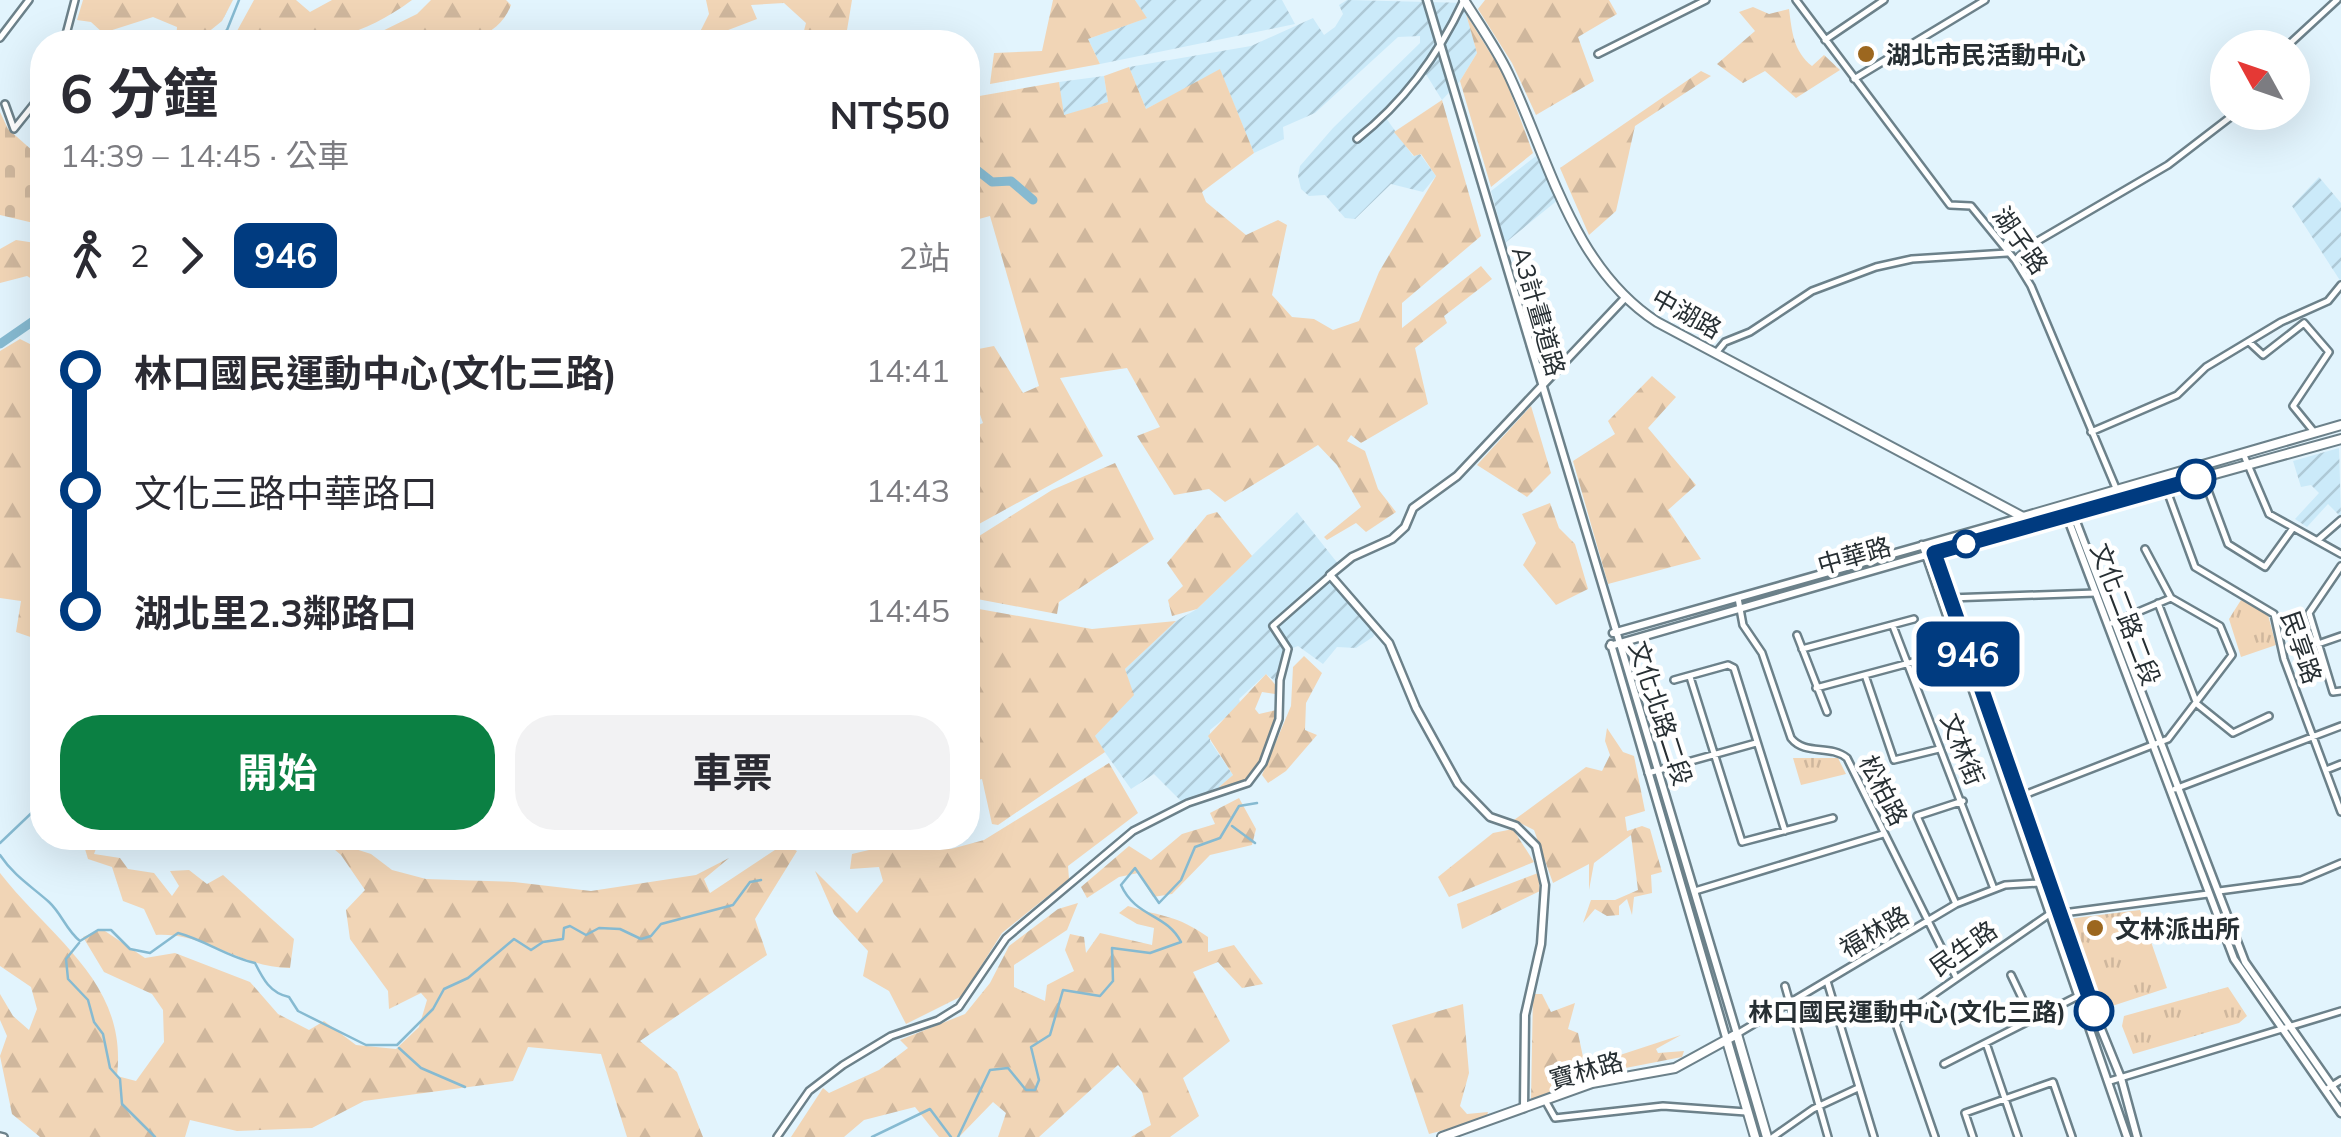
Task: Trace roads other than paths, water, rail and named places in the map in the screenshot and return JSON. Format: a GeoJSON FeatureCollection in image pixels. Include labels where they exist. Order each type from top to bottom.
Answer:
{"type":"FeatureCollection","features":[{"type":"Feature","properties":{"kind":"main road","name":"中湖路"},"geometry":{"type":"LineString","coordinates":[[1464,0],[1508,74],[1539,150],[1590,253],[1624,299],[1656,322],[2025,522]]}},
{"type":"Feature","properties":{"kind":"main road","name":"中華路"},"geometry":{"type":"LineString","coordinates":[[2025,522],[2064,503],[2115,487],[2341,425]]}},
{"type":"Feature","properties":{"kind":"main road","name":"中華路"},"geometry":{"type":"LineString","coordinates":[[2025,522],[2069,514],[2341,438]]}},
{"type":"Feature","properties":{"kind":"main road","name":"寶林路"},"geometry":{"type":"LineString","coordinates":[[1442,1137],[1607,1079],[1675,1068],[1737,1034]]}},
{"type":"Feature","properties":{"kind":"main road","name":"文化北路二段"},"geometry":{"type":"LineString","coordinates":[[1737,1034],[1770,1137]]}},
{"type":"Feature","properties":{"kind":"main road","name":"文化北路二段"},"geometry":{"type":"LineString","coordinates":[[1727,1041],[1756,1137]]}},
{"type":"Feature","properties":{"kind":"street"},"geometry":{"type":"LineString","coordinates":[[0,38],[29,0]]}},
{"type":"Feature","properties":{"kind":"street"},"geometry":{"type":"LineString","coordinates":[[67,30],[75,0]]}},
{"type":"Feature","properties":{"kind":"street","name":"A3計畫道路"},"geometry":{"type":"LineString","coordinates":[[1427,0],[1613,633]]}},
{"type":"Feature","properties":{"kind":"street"},"geometry":{"type":"LineString","coordinates":[[1358,140],[1378,123],[1441,48],[1464,0]]}},
{"type":"Feature","properties":{"kind":"street"},"geometry":{"type":"LineString","coordinates":[[1598,54],[1706,0]]}},
{"type":"Feature","properties":{"kind":"street","name":"湖子路"},"geometry":{"type":"LineString","coordinates":[[1796,0],[1950,206],[1971,206],[2016,260],[2121,500]]}},
{"type":"Feature","properties":{"kind":"street"},"geometry":{"type":"LineString","coordinates":[[1825,40],[1884,0]]}},
{"type":"Feature","properties":{"kind":"street"},"geometry":{"type":"LineString","coordinates":[[1854,79],[1985,0]]}},
{"type":"Feature","properties":{"kind":"street"},"geometry":{"type":"LineString","coordinates":[[2304,30],[2337,0]]}},
{"type":"Feature","properties":{"kind":"street"},"geometry":{"type":"LineString","coordinates":[[5,104],[14,130],[30,109]]}},
{"type":"Feature","properties":{"kind":"street"},"geometry":{"type":"LineString","coordinates":[[2016,260],[2036,242],[2168,165],[2214,130]]}},
{"type":"Feature","properties":{"kind":"street"},"geometry":{"type":"LineString","coordinates":[[1716,353],[1725,342],[1750,332],[1812,291],[1876,268],[1937,256],[2008,253]]}},
{"type":"Feature","properties":{"kind":"street"},"geometry":{"type":"LineString","coordinates":[[2092,432],[2177,394],[2199,372],[2328,302],[2341,285]]}},
{"type":"Feature","properties":{"kind":"street"},"geometry":{"type":"LineString","coordinates":[[778,1137],[808,1090],[891,1036],[938,1020],[959,1007],[1006,938],[1134,831],[1188,803],[1248,783],[1263,762],[1279,719],[1280,680],[1288,649],[1274,626],[1352,557],[1392,539],[1405,527],[1413,508],[1457,476],[1624,299]]}},
{"type":"Feature","properties":{"kind":"street"},"geometry":{"type":"LineString","coordinates":[[2298,315],[2329,352],[2293,406],[2315,433]]}},
{"type":"Feature","properties":{"kind":"street"},"geometry":{"type":"LineString","coordinates":[[2249,342],[2263,355],[2304,323]]}},
{"type":"Feature","properties":{"kind":"street"},"geometry":{"type":"LineString","coordinates":[[2244,453],[2268,514],[2341,554]]}},
{"type":"Feature","properties":{"kind":"street","name":"民享路"},"geometry":{"type":"LineString","coordinates":[[2162,475],[2195,567],[2274,614],[2284,660],[2341,812]]}},
{"type":"Feature","properties":{"kind":"street"},"geometry":{"type":"LineString","coordinates":[[2203,477],[2228,544],[2265,567],[2293,528]]}},
{"type":"Feature","properties":{"kind":"street","name":"文化二路二段"},"geometry":{"type":"LineString","coordinates":[[2064,503],[2176,788],[2234,959],[2328,1088],[2341,1113]]}},
{"type":"Feature","properties":{"kind":"street","name":"文化二路二段"},"geometry":{"type":"LineString","coordinates":[[2069,514],[2112,623]]}},
{"type":"Feature","properties":{"kind":"street"},"geometry":{"type":"LineString","coordinates":[[2318,540],[2341,520]]}},
{"type":"Feature","properties":{"kind":"street","name":"中華路"},"geometry":{"type":"LineString","coordinates":[[1613,633],[1922,545],[2025,522]]}},
{"type":"Feature","properties":{"kind":"street","name":"中華路"},"geometry":{"type":"LineString","coordinates":[[1610,646],[1924,556],[2025,522]]}},
{"type":"Feature","properties":{"kind":"street"},"geometry":{"type":"LineString","coordinates":[[1922,545],[1934,553],[2014,799],[2121,1078],[2137,1137]]}},
{"type":"Feature","properties":{"kind":"street"},"geometry":{"type":"LineString","coordinates":[[1922,545],[1956,650],[2014,799]]}},
{"type":"Feature","properties":{"kind":"street"},"geometry":{"type":"LineString","coordinates":[[2014,799],[2159,744],[2196,704],[2232,655],[2220,626],[2170,598],[2145,549]]}},
{"type":"Feature","properties":{"kind":"street"},"geometry":{"type":"LineString","coordinates":[[2341,566],[2311,606],[2333,692],[2341,691]]}},
{"type":"Feature","properties":{"kind":"street"},"geometry":{"type":"LineString","coordinates":[[1330,576],[1389,643],[1416,708],[1458,784],[1490,817],[1526,832],[1536,846],[1545,885],[1541,944],[1526,1015],[1524,1110]]}},
{"type":"Feature","properties":{"kind":"street"},"geometry":{"type":"LineString","coordinates":[[1949,598],[2097,593]]}},
{"type":"Feature","properties":{"kind":"street","name":"松柏路"},"geometry":{"type":"LineString","coordinates":[[1738,598],[1743,625],[1762,653],[1791,738],[1800,748],[1838,751],[1847,758],[1956,977]]}},
{"type":"Feature","properties":{"kind":"street"},"geometry":{"type":"LineString","coordinates":[[2112,623],[2170,598]]}},
{"type":"Feature","properties":{"kind":"street"},"geometry":{"type":"LineString","coordinates":[[2158,604],[2196,704],[2233,733],[2269,716]]}},
{"type":"Feature","properties":{"kind":"street"},"geometry":{"type":"LineString","coordinates":[[1802,650],[1914,619]]}},
{"type":"Feature","properties":{"kind":"street","name":"文林街"},"geometry":{"type":"LineString","coordinates":[[1894,626],[1994,889]]}},
{"type":"Feature","properties":{"kind":"street","name":"文化北路二段"},"geometry":{"type":"LineString","coordinates":[[1613,633],[1622,643],[1737,1034]]}},
{"type":"Feature","properties":{"kind":"street","name":"文化北路二段"},"geometry":{"type":"LineString","coordinates":[[1613,633],[1610,646],[1727,1041]]}},
{"type":"Feature","properties":{"kind":"street"},"geometry":{"type":"LineString","coordinates":[[1798,634],[1827,712]]}},
{"type":"Feature","properties":{"kind":"street"},"geometry":{"type":"LineString","coordinates":[[2318,644],[2341,636]]}},
{"type":"Feature","properties":{"kind":"street"},"geometry":{"type":"LineString","coordinates":[[1816,688],[1966,647]]}},
{"type":"Feature","properties":{"kind":"street"},"geometry":{"type":"LineString","coordinates":[[1674,680],[1728,665],[1734,668],[1785,832]]}},
{"type":"Feature","properties":{"kind":"street"},"geometry":{"type":"LineString","coordinates":[[1864,675],[1894,760],[1939,749]]}},
{"type":"Feature","properties":{"kind":"street"},"geometry":{"type":"LineString","coordinates":[[1690,677],[1742,842],[1834,818]]}},
{"type":"Feature","properties":{"kind":"street"},"geometry":{"type":"LineString","coordinates":[[2176,788],[2341,726]]}},
{"type":"Feature","properties":{"kind":"street"},"geometry":{"type":"LineString","coordinates":[[1648,773],[1757,742]]}},
{"type":"Feature","properties":{"kind":"street"},"geometry":{"type":"LineString","coordinates":[[2326,770],[2341,764]]}},
{"type":"Feature","properties":{"kind":"street"},"geometry":{"type":"LineString","coordinates":[[1956,904],[1917,816],[1962,801]]}},
{"type":"Feature","properties":{"kind":"street"},"geometry":{"type":"LineString","coordinates":[[1695,891],[1883,834]]}},
{"type":"Feature","properties":{"kind":"street"},"geometry":{"type":"LineString","coordinates":[[2059,914],[2301,880],[2341,863]]}},
{"type":"Feature","properties":{"kind":"street"},"geometry":{"type":"LineString","coordinates":[[2043,882],[2048,915],[2110,1082],[2126,1137]]}},
{"type":"Feature","properties":{"kind":"street","name":"福林路"},"geometry":{"type":"LineString","coordinates":[[1737,1034],[1956,904],[1994,889],[2043,882]]}},
{"type":"Feature","properties":{"kind":"street","name":"民生路"},"geometry":{"type":"LineString","coordinates":[[1935,1137],[1895,1022],[2048,915],[2059,914]]}},
{"type":"Feature","properties":{"kind":"street"},"geometry":{"type":"LineString","coordinates":[[2011,976],[2021,988],[2032,1019]]}},
{"type":"Feature","properties":{"kind":"street"},"geometry":{"type":"LineString","coordinates":[[1827,981],[1874,1137]]}},
{"type":"Feature","properties":{"kind":"street"},"geometry":{"type":"LineString","coordinates":[[1785,986],[1828,1137]]}},
{"type":"Feature","properties":{"kind":"street"},"geometry":{"type":"LineString","coordinates":[[1944,1064],[2086,992]]}},
{"type":"Feature","properties":{"kind":"street"},"geometry":{"type":"LineString","coordinates":[[2110,1082],[2341,1011]]}},
{"type":"Feature","properties":{"kind":"street"},"geometry":{"type":"LineString","coordinates":[[1986,1043],[2018,1137]]}},
{"type":"Feature","properties":{"kind":"street"},"geometry":{"type":"LineString","coordinates":[[2328,1088],[2341,1080]]}},
{"type":"Feature","properties":{"kind":"street"},"geometry":{"type":"LineString","coordinates":[[1973,1137],[1965,1112],[2053,1082],[2072,1137]]}},
{"type":"Feature","properties":{"kind":"street"},"geometry":{"type":"LineString","coordinates":[[1770,1137],[1858,1088]]}},
{"type":"Feature","properties":{"kind":"street","name":"文化二路二段"},"geometry":{"type":"LineString","coordinates":[[2328,1088],[2341,1099]]}},
{"type":"Feature","properties":{"kind":"street"},"geometry":{"type":"LineString","coordinates":[[1546,1102],[1555,1118],[1663,1106],[1748,1112]]}},
{"type":"Feature","properties":{"kind":"waterway"},"geometry":{"type":"LineString","coordinates":[[227,30],[239,0]]}},
{"type":"Feature","properties":{"kind":"waterway"},"geometry":{"type":"LineString","coordinates":[[980,172],[992,182],[1011,181],[1033,200]]}},
{"type":"Feature","properties":{"kind":"waterway"},"geometry":{"type":"LineString","coordinates":[[0,344],[30,323]]}},
{"type":"Feature","properties":{"kind":"waterway"},"geometry":{"type":"LineString","coordinates":[[958,1137],[990,1070],[1008,1068],[1026,1090],[1035,1090],[1039,1080],[1031,1047],[1050,1035],[1063,990],[1100,996],[1113,981],[1112,948],[1150,953],[1181,942],[1167,926],[1127,896],[1121,885],[1135,868],[1159,903],[1181,880],[1195,847],[1220,838],[1239,806],[1257,803]]}},
{"type":"Feature","properties":{"kind":"waterway"},"geometry":{"type":"LineString","coordinates":[[0,843],[30,814]]}},
{"type":"Feature","properties":{"kind":"waterway"},"geometry":{"type":"LineString","coordinates":[[1232,826],[1255,843]]}},
{"type":"Feature","properties":{"kind":"waterway"},"geometry":{"type":"LineString","coordinates":[[0,855],[53,907],[80,941],[98,930],[111,930],[130,949],[150,953],[178,933],[188,936],[255,963],[268,985],[289,997],[298,1011],[366,1045],[397,1045],[433,1009],[444,989],[468,978],[514,939],[531,950],[543,942],[563,939],[564,928],[570,926],[586,935],[599,928],[620,929],[641,939],[651,936],[661,924],[733,905],[750,882],[761,880]]}},
{"type":"Feature","properties":{"kind":"waterway"},"geometry":{"type":"LineString","coordinates":[[79,943],[66,959],[68,979],[88,1000],[94,1022],[103,1034],[110,1068],[120,1079],[122,1104],[155,1137]]}},
{"type":"Feature","properties":{"kind":"waterway"},"geometry":{"type":"LineString","coordinates":[[399,1048],[421,1068],[465,1087]]}},
{"type":"Feature","properties":{"kind":"waterway"},"geometry":{"type":"LineString","coordinates":[[872,1137],[930,1109],[951,1137]]}},
{"type":"Feature","properties":{"kind":"place","name":"湖北市民活動中心"},"geometry":{"type":"Point","coordinates":[1866,54]}},
{"type":"Feature","properties":{"kind":"place","name":"文林派出所"},"geometry":{"type":"Point","coordinates":[2095,928]}},
{"type":"Feature","properties":{"kind":"place","name":"林口國民運動中心(文化三路)"},"geometry":{"type":"Point","coordinates":[2094,1011]}}]}
